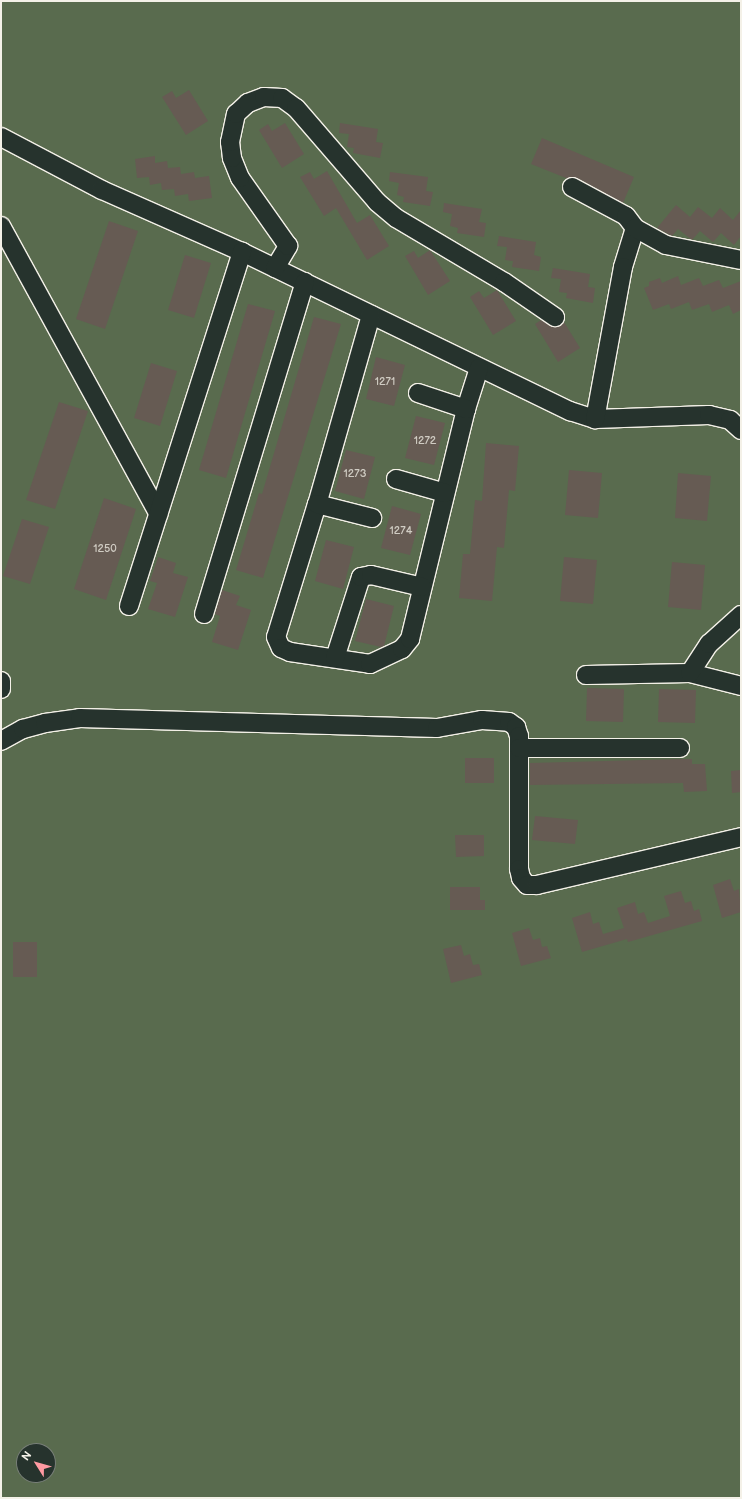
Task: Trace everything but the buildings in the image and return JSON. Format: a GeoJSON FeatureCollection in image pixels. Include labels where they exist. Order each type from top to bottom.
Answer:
{"type":"FeatureCollection","features":[{"type":"Feature","properties":{"kind":"street"},"geometry":{"type":"LineString","coordinates":[[275,268],[288,246],[240,178],[232,158],[230,142],[236,114],[248,103],[264,97],[282,98],[296,108],[377,202],[396,218],[504,282],[555,317]]}},
{"type":"Feature","properties":{"kind":"street"},"geometry":{"type":"LineString","coordinates":[[1,137],[102,190],[242,252],[570,411],[595,419],[709,415],[730,420],[741,430]]}},
{"type":"Feature","properties":{"kind":"street"},"geometry":{"type":"LineString","coordinates":[[572,186],[626,216],[635,228],[666,245],[741,260]]}},
{"type":"Feature","properties":{"kind":"street"},"geometry":{"type":"LineString","coordinates":[[595,419],[623,267],[635,228]]}},
{"type":"Feature","properties":{"kind":"street"},"geometry":{"type":"LineString","coordinates":[[2,233],[159,514]]}},
{"type":"Feature","properties":{"kind":"street"},"geometry":{"type":"LineString","coordinates":[[130,606],[242,252]]}},
{"type":"Feature","properties":{"kind":"street"},"geometry":{"type":"LineString","coordinates":[[204,614],[305,282]]}},
{"type":"Feature","properties":{"kind":"street"},"geometry":{"type":"LineString","coordinates":[[371,315],[317,504],[276,638],[281,648],[290,652],[370,664],[402,648],[410,639],[445,492],[466,410],[479,368]]}},
{"type":"Feature","properties":{"kind":"street"},"geometry":{"type":"LineString","coordinates":[[418,393],[466,410]]}},
{"type":"Feature","properties":{"kind":"street"},"geometry":{"type":"LineString","coordinates":[[396,479],[445,492]]}},
{"type":"Feature","properties":{"kind":"street"},"geometry":{"type":"LineString","coordinates":[[317,504],[372,518]]}},
{"type":"Feature","properties":{"kind":"street"},"geometry":{"type":"LineString","coordinates":[[335,658],[361,577],[371,575],[422,587]]}},
{"type":"Feature","properties":{"kind":"street"},"geometry":{"type":"LineString","coordinates":[[690,673],[709,644],[741,615]]}},
{"type":"Feature","properties":{"kind":"street"},"geometry":{"type":"LineString","coordinates":[[586,675],[690,673],[741,686]]}},
{"type":"Feature","properties":{"kind":"street"},"geometry":{"type":"LineString","coordinates":[[1,681],[1,689]]}},
{"type":"Feature","properties":{"kind":"street"},"geometry":{"type":"LineString","coordinates":[[1,741],[38,725],[80,718],[437,728],[482,720],[509,722],[516,727],[519,748],[519,869],[521,878],[527,885],[537,885],[741,837]]}},
{"type":"Feature","properties":{"kind":"street"},"geometry":{"type":"LineString","coordinates":[[519,748],[680,748]]}},
{"type":"Feature","properties":{"kind":"green space"},"geometry":{"type":"Polygon","coordinates":[[[1,1],[741,1],[741,1498],[1,1498],[1,1]]]}}]}
